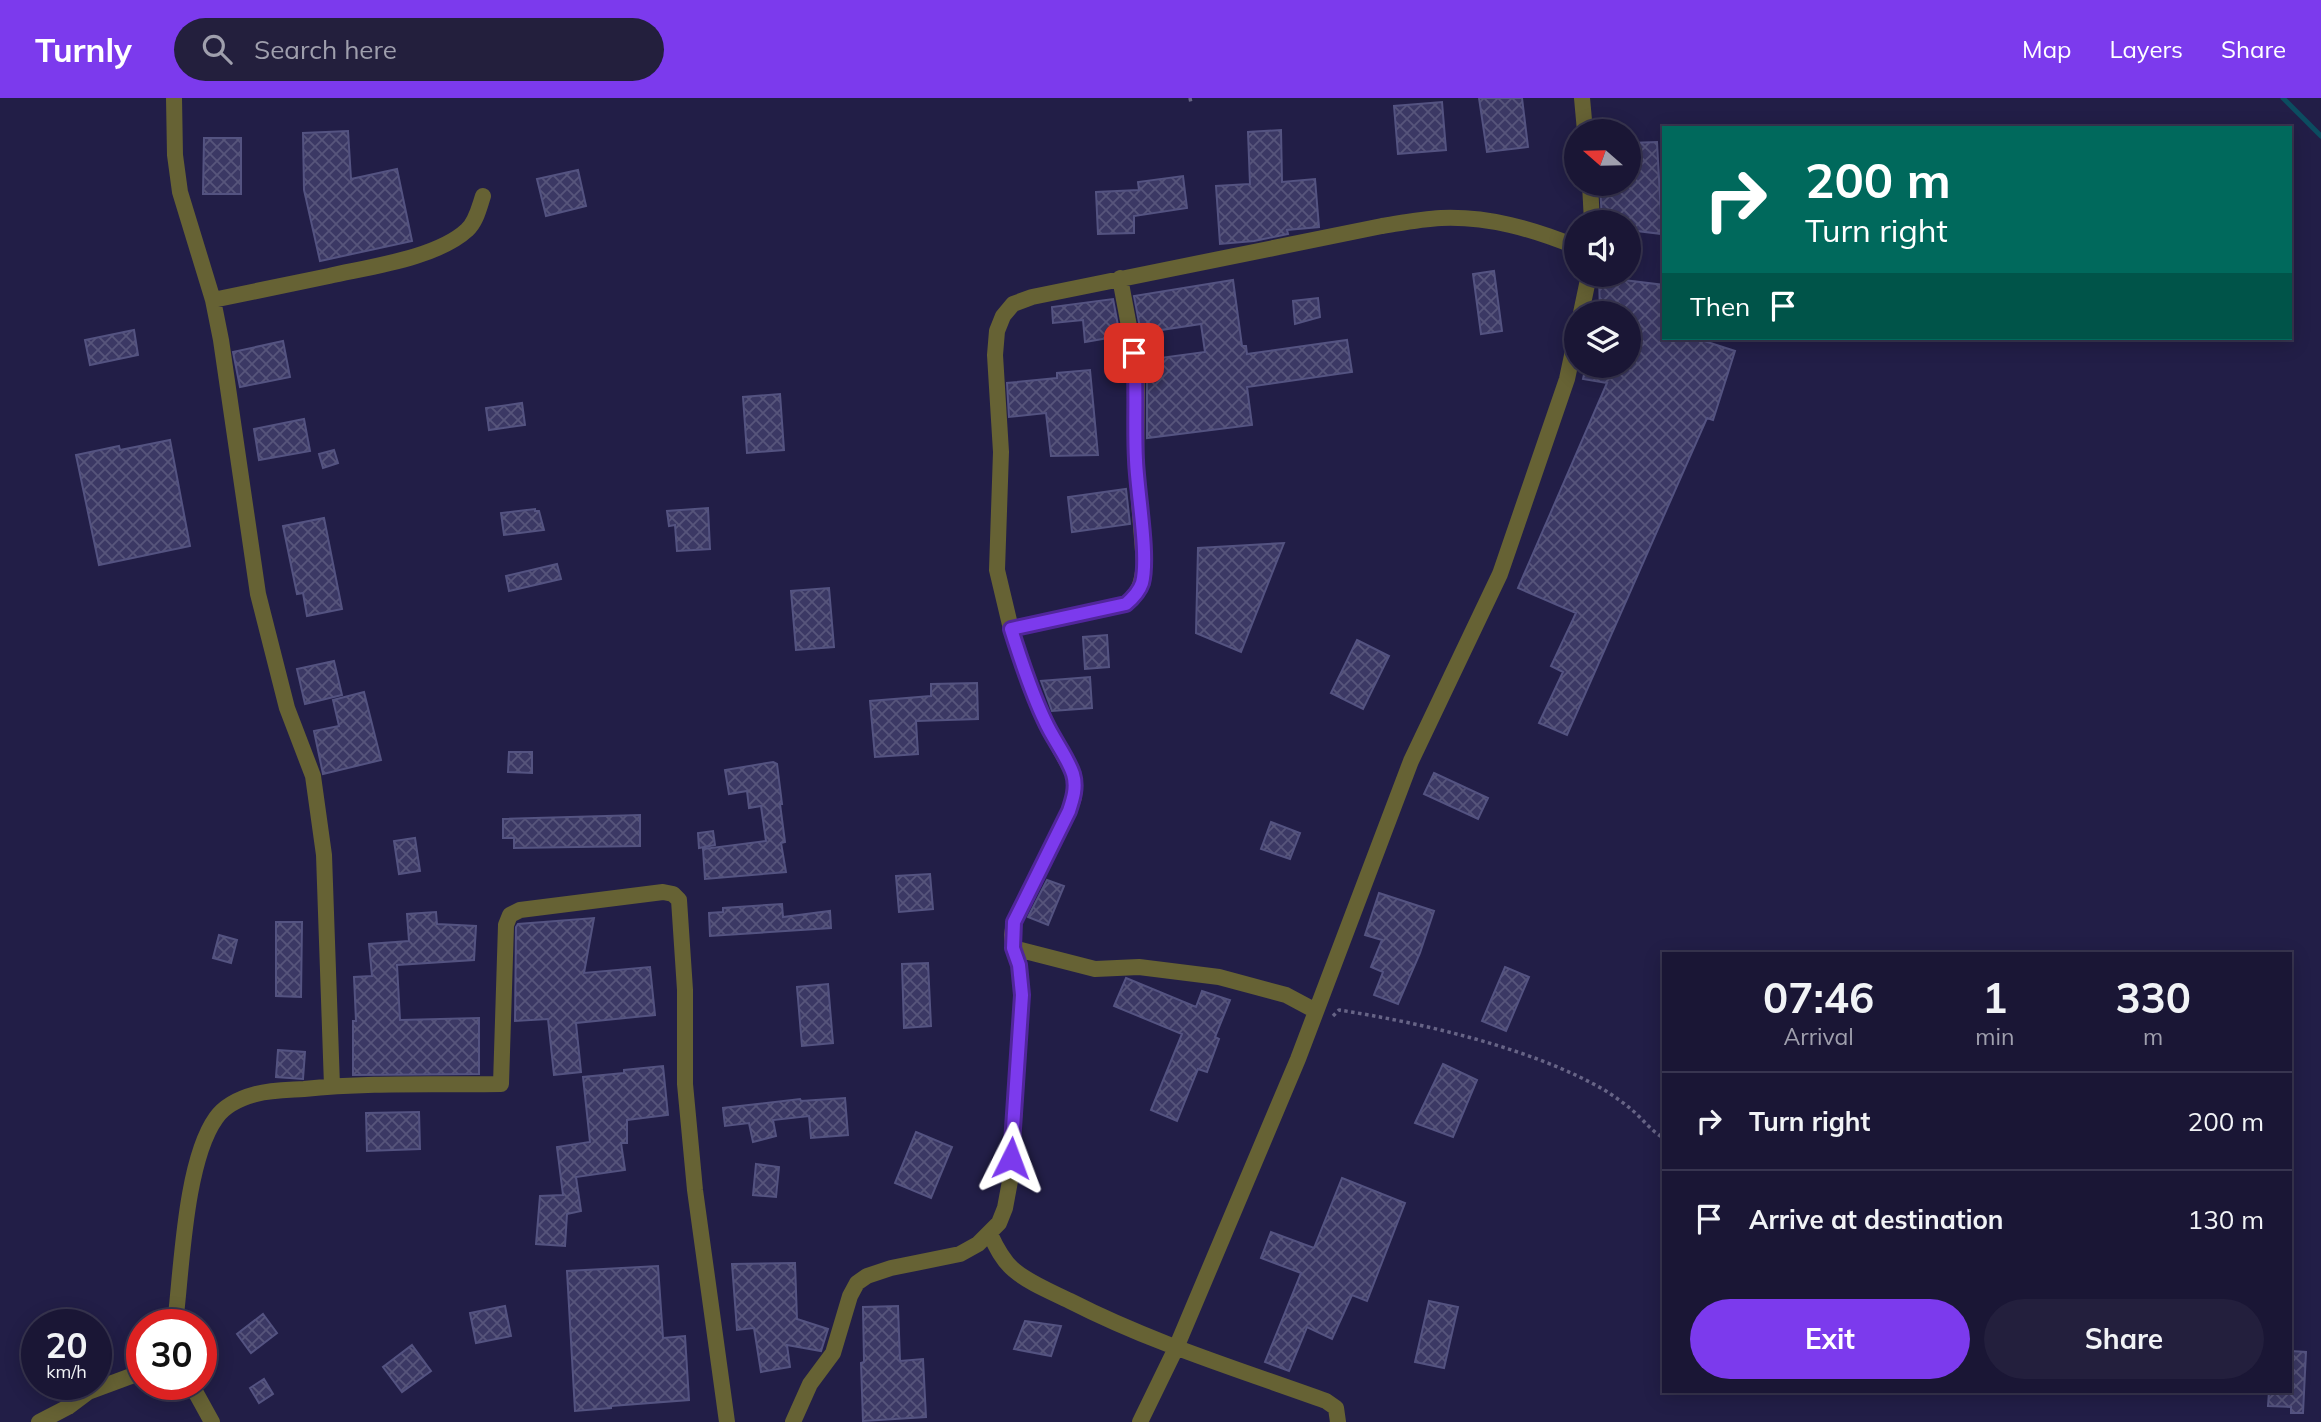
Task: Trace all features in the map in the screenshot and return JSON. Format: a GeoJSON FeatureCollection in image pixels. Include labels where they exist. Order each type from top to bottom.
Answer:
{"type":"FeatureCollection","features":[{"type":"Feature","properties":{"kind":"street"},"geometry":{"type":"LineString","coordinates":[[174,98],[175,155],[180,192],[213,300],[233,415],[258,594],[287,708],[313,776],[320,818],[324,855],[332,1086]]}},
{"type":"Feature","properties":{"kind":"street"},"geometry":{"type":"LineString","coordinates":[[1582,98],[1584,119]]}},
{"type":"Feature","properties":{"kind":"street"},"geometry":{"type":"LineString","coordinates":[[213,300],[424,253],[468,230],[483,197]]}},
{"type":"Feature","properties":{"kind":"street"},"geometry":{"type":"LineString","coordinates":[[793,1422],[810,1384],[833,1353],[850,1296],[857,1283],[891,1268],[960,1254],[990,1234],[999,1223],[1005,1208],[1010,1181],[1022,995],[1019,965],[1013,948],[1014,922],[1069,811],[1075,783],[1073,773],[1045,722],[1031,689],[1011,629],[997,570],[1001,452],[995,355],[997,331],[1003,316],[1013,304],[1032,297],[1382,226],[1439,218],[1480,219],[1518,226],[1564,242]]}},
{"type":"Feature","properties":{"kind":"street"},"geometry":{"type":"LineString","coordinates":[[1011,629],[1126,604],[1136,595],[1142,583],[1144,564],[1135,443],[1137,381],[1120,278]]}},
{"type":"Feature","properties":{"kind":"street"},"geometry":{"type":"LineString","coordinates":[[1140,1422],[1176,1348],[1323,1015],[1411,761],[1500,574],[1567,378]]}},
{"type":"Feature","properties":{"kind":"street"},"geometry":{"type":"LineString","coordinates":[[177,1309],[196,1167],[204,1140],[218,1116],[234,1102],[258,1094],[332,1086],[501,1084],[506,925],[510,915],[520,910],[650,893],[673,894],[679,900],[685,990],[685,1084],[695,1190],[727,1422]]}},
{"type":"Feature","properties":{"kind":"street"},"geometry":{"type":"LineString","coordinates":[[1013,948],[1095,969],[1139,967],[1219,977],[1286,995],[1323,1015]]}},
{"type":"Feature","properties":{"kind":"street"},"geometry":{"type":"LineString","coordinates":[[990,1234],[999,1253],[1013,1269],[1031,1280],[1107,1320],[1176,1348],[1326,1401],[1336,1408],[1338,1422]]}},
{"type":"Feature","properties":{"kind":"street"},"geometry":{"type":"LineString","coordinates":[[39,1422],[68,1407],[88,1392],[126,1378]]}},
{"type":"Feature","properties":{"kind":"street"},"geometry":{"type":"LineString","coordinates":[[200,1400],[212,1422]]}},
{"type":"Feature","properties":{"kind":"path"},"geometry":{"type":"LineString","coordinates":[[1323,1015],[1339,1010],[1349,1011],[1506,1048],[1571,1073],[1606,1091],[1662,1136]]}},
{"type":"Feature","properties":{"kind":"building"},"geometry":{"type":"Polygon","coordinates":[[[1479,98],[1522,98],[1528,147],[1487,152],[1479,98]]]}},
{"type":"Feature","properties":{"kind":"building"},"geometry":{"type":"Polygon","coordinates":[[[1442,102],[1446,150],[1398,154],[1394,106],[1442,102]]]}},
{"type":"Feature","properties":{"kind":"building"},"geometry":{"type":"Polygon","coordinates":[[[1281,130],[1282,182],[1315,179],[1319,227],[1287,230],[1288,234],[1254,241],[1220,244],[1216,186],[1250,184],[1248,132],[1281,130]]]}},
{"type":"Feature","properties":{"kind":"building"},"geometry":{"type":"Polygon","coordinates":[[[348,131],[351,179],[397,169],[412,241],[320,261],[304,190],[303,133],[348,131]]]}},
{"type":"Feature","properties":{"kind":"building"},"geometry":{"type":"Polygon","coordinates":[[[204,138],[241,138],[241,194],[203,194],[204,138]]]}},
{"type":"Feature","properties":{"kind":"building"},"geometry":{"type":"Polygon","coordinates":[[[1657,142],[1662,234],[1641,231],[1641,210],[1601,210],[1601,196],[1642,196],[1642,143],[1657,142]]]}},
{"type":"Feature","properties":{"kind":"building"},"geometry":{"type":"Polygon","coordinates":[[[578,170],[586,206],[546,216],[537,179],[578,170]]]}},
{"type":"Feature","properties":{"kind":"building"},"geometry":{"type":"Polygon","coordinates":[[[1183,176],[1187,208],[1134,216],[1134,233],[1098,234],[1096,192],[1139,190],[1138,182],[1183,176]]]}},
{"type":"Feature","properties":{"kind":"building"},"geometry":{"type":"Polygon","coordinates":[[[1494,271],[1502,331],[1481,334],[1473,274],[1494,271]]]}},
{"type":"Feature","properties":{"kind":"building"},"geometry":{"type":"Polygon","coordinates":[[[1233,280],[1242,346],[1246,346],[1247,354],[1347,340],[1352,372],[1247,387],[1252,425],[1147,438],[1145,360],[1205,352],[1201,324],[1141,333],[1134,296],[1233,280]]]}},
{"type":"Feature","properties":{"kind":"building"},"geometry":{"type":"Polygon","coordinates":[[[1641,282],[1662,285],[1662,340],[1701,340],[1735,351],[1713,420],[1707,418],[1567,735],[1539,723],[1563,672],[1551,666],[1576,613],[1518,588],[1607,383],[1583,379],[1641,378],[1641,301],[1600,301],[1599,287],[1641,287],[1641,282]]]}},
{"type":"Feature","properties":{"kind":"building"},"geometry":{"type":"Polygon","coordinates":[[[1318,298],[1320,317],[1295,324],[1293,301],[1318,298]]]}},
{"type":"Feature","properties":{"kind":"building"},"geometry":{"type":"Polygon","coordinates":[[[1113,299],[1120,336],[1085,342],[1083,320],[1053,323],[1052,307],[1113,299]]]}},
{"type":"Feature","properties":{"kind":"building"},"geometry":{"type":"Polygon","coordinates":[[[134,330],[138,355],[90,365],[85,340],[134,330]]]}},
{"type":"Feature","properties":{"kind":"building"},"geometry":{"type":"Polygon","coordinates":[[[283,341],[290,377],[240,387],[233,352],[283,341]]]}},
{"type":"Feature","properties":{"kind":"building"},"geometry":{"type":"Polygon","coordinates":[[[1090,370],[1098,455],[1051,456],[1046,413],[1009,417],[1007,383],[1057,378],[1057,373],[1090,370]]]}},
{"type":"Feature","properties":{"kind":"building"},"geometry":{"type":"Polygon","coordinates":[[[780,394],[784,450],[747,453],[743,397],[780,394]]]}},
{"type":"Feature","properties":{"kind":"building"},"geometry":{"type":"Polygon","coordinates":[[[522,403],[525,425],[489,430],[486,408],[522,403]]]}},
{"type":"Feature","properties":{"kind":"building"},"geometry":{"type":"Polygon","coordinates":[[[304,419],[310,451],[259,460],[254,429],[304,419]]]}},
{"type":"Feature","properties":{"kind":"building"},"geometry":{"type":"Polygon","coordinates":[[[170,440],[190,546],[99,565],[76,455],[119,446],[120,450],[170,440]]]}},
{"type":"Feature","properties":{"kind":"building"},"geometry":{"type":"Polygon","coordinates":[[[334,450],[338,463],[323,468],[319,454],[334,450]]]}},
{"type":"Feature","properties":{"kind":"building"},"geometry":{"type":"Polygon","coordinates":[[[1126,489],[1130,524],[1072,532],[1068,497],[1126,489]]]}},
{"type":"Feature","properties":{"kind":"building"},"geometry":{"type":"Polygon","coordinates":[[[708,508],[710,549],[677,551],[675,525],[669,526],[667,511],[708,508]]]}},
{"type":"Feature","properties":{"kind":"building"},"geometry":{"type":"Polygon","coordinates":[[[535,509],[539,511],[544,530],[504,535],[501,513],[535,509]]]}},
{"type":"Feature","properties":{"kind":"building"},"geometry":{"type":"Polygon","coordinates":[[[324,518],[342,609],[307,616],[303,593],[297,594],[283,526],[324,518]]]}},
{"type":"Feature","properties":{"kind":"building"},"geometry":{"type":"Polygon","coordinates":[[[1284,543],[1241,652],[1196,633],[1198,548],[1284,543]]]}},
{"type":"Feature","properties":{"kind":"building"},"geometry":{"type":"Polygon","coordinates":[[[557,564],[561,579],[509,591],[506,576],[557,564]]]}},
{"type":"Feature","properties":{"kind":"building"},"geometry":{"type":"Polygon","coordinates":[[[829,588],[834,647],[796,650],[791,591],[829,588]]]}},
{"type":"Feature","properties":{"kind":"building"},"geometry":{"type":"Polygon","coordinates":[[[1107,635],[1109,667],[1085,669],[1083,637],[1107,635]]]}},
{"type":"Feature","properties":{"kind":"building"},"geometry":{"type":"Polygon","coordinates":[[[1357,640],[1389,656],[1363,709],[1331,693],[1357,640]]]}},
{"type":"Feature","properties":{"kind":"building"},"geometry":{"type":"Polygon","coordinates":[[[334,661],[342,695],[305,704],[297,669],[334,661]]]}},
{"type":"Feature","properties":{"kind":"building"},"geometry":{"type":"Polygon","coordinates":[[[1090,677],[1092,708],[1052,711],[1041,681],[1090,677]]]}},
{"type":"Feature","properties":{"kind":"building"},"geometry":{"type":"Polygon","coordinates":[[[977,683],[978,719],[916,721],[918,754],[875,757],[870,701],[931,696],[931,684],[977,683]]]}},
{"type":"Feature","properties":{"kind":"building"},"geometry":{"type":"Polygon","coordinates":[[[364,692],[381,760],[323,774],[314,731],[339,726],[333,700],[364,692]]]}},
{"type":"Feature","properties":{"kind":"building"},"geometry":{"type":"Polygon","coordinates":[[[509,752],[532,752],[532,773],[508,772],[509,752]]]}},
{"type":"Feature","properties":{"kind":"building"},"geometry":{"type":"Polygon","coordinates":[[[773,762],[777,764],[782,804],[785,842],[781,843],[786,872],[705,879],[703,849],[766,841],[761,806],[749,808],[747,791],[729,794],[725,770],[773,762]]]}},
{"type":"Feature","properties":{"kind":"building"},"geometry":{"type":"Polygon","coordinates":[[[1434,773],[1488,798],[1478,819],[1424,794],[1434,773]]]}},
{"type":"Feature","properties":{"kind":"building"},"geometry":{"type":"Polygon","coordinates":[[[640,815],[640,846],[514,848],[514,838],[503,838],[503,819],[640,815]]]}},
{"type":"Feature","properties":{"kind":"building"},"geometry":{"type":"Polygon","coordinates":[[[1271,822],[1300,833],[1290,859],[1261,849],[1271,822]]]}},
{"type":"Feature","properties":{"kind":"building"},"geometry":{"type":"Polygon","coordinates":[[[713,831],[715,845],[699,848],[698,833],[713,831]]]}},
{"type":"Feature","properties":{"kind":"building"},"geometry":{"type":"Polygon","coordinates":[[[415,838],[420,871],[399,874],[394,841],[415,838]]]}},
{"type":"Feature","properties":{"kind":"building"},"geometry":{"type":"Polygon","coordinates":[[[930,874],[933,909],[899,912],[896,876],[930,874]]]}},
{"type":"Feature","properties":{"kind":"building"},"geometry":{"type":"Polygon","coordinates":[[[1047,880],[1064,886],[1048,925],[1028,917],[1047,880]]]}},
{"type":"Feature","properties":{"kind":"building"},"geometry":{"type":"Polygon","coordinates":[[[1379,893],[1434,911],[1420,953],[1398,1004],[1374,995],[1383,972],[1371,967],[1382,940],[1365,935],[1379,893]]]}},
{"type":"Feature","properties":{"kind":"building"},"geometry":{"type":"Polygon","coordinates":[[[782,904],[783,917],[830,911],[831,928],[710,936],[709,913],[723,912],[723,908],[782,904]]]}},
{"type":"Feature","properties":{"kind":"building"},"geometry":{"type":"Polygon","coordinates":[[[436,912],[437,924],[476,926],[474,960],[397,965],[400,1020],[479,1018],[479,1074],[353,1075],[353,1021],[356,1021],[354,977],[372,976],[369,944],[409,941],[407,914],[436,912]]]}},
{"type":"Feature","properties":{"kind":"building"},"geometry":{"type":"Polygon","coordinates":[[[594,918],[584,973],[650,967],[655,1015],[576,1023],[581,1072],[554,1075],[548,1019],[515,1021],[516,927],[518,924],[594,918]]]}},
{"type":"Feature","properties":{"kind":"building"},"geometry":{"type":"Polygon","coordinates":[[[276,922],[302,922],[301,997],[276,996],[276,922]]]}},
{"type":"Feature","properties":{"kind":"building"},"geometry":{"type":"Polygon","coordinates":[[[219,935],[237,940],[231,963],[213,958],[219,935]]]}},
{"type":"Feature","properties":{"kind":"building"},"geometry":{"type":"Polygon","coordinates":[[[928,963],[931,1026],[904,1028],[902,964],[928,963]]]}},
{"type":"Feature","properties":{"kind":"building"},"geometry":{"type":"Polygon","coordinates":[[[1505,967],[1529,977],[1506,1031],[1482,1021],[1505,967]]]}},
{"type":"Feature","properties":{"kind":"building"},"geometry":{"type":"Polygon","coordinates":[[[1126,978],[1196,1007],[1202,991],[1230,1000],[1215,1037],[1219,1039],[1207,1072],[1198,1069],[1177,1121],[1151,1110],[1182,1034],[1114,1006],[1126,978]]]}},
{"type":"Feature","properties":{"kind":"building"},"geometry":{"type":"Polygon","coordinates":[[[828,984],[833,1043],[802,1046],[797,987],[828,984]]]}},
{"type":"Feature","properties":{"kind":"building"},"geometry":{"type":"Polygon","coordinates":[[[278,1050],[305,1052],[303,1079],[276,1077],[278,1050]]]}},
{"type":"Feature","properties":{"kind":"building"},"geometry":{"type":"Polygon","coordinates":[[[1443,1064],[1477,1080],[1453,1137],[1415,1123],[1443,1064]]]}},
{"type":"Feature","properties":{"kind":"building"},"geometry":{"type":"Polygon","coordinates":[[[663,1066],[668,1115],[627,1120],[627,1143],[621,1143],[625,1170],[576,1177],[581,1211],[567,1214],[565,1246],[536,1244],[540,1196],[563,1195],[557,1147],[590,1142],[583,1077],[663,1066]]]}},
{"type":"Feature","properties":{"kind":"building"},"geometry":{"type":"Polygon","coordinates":[[[845,1098],[848,1135],[811,1138],[809,1116],[773,1120],[776,1136],[753,1142],[749,1123],[725,1126],[723,1108],[800,1099],[845,1098]]]}},
{"type":"Feature","properties":{"kind":"building"},"geometry":{"type":"Polygon","coordinates":[[[419,1112],[420,1149],[367,1151],[366,1113],[419,1112]]]}},
{"type":"Feature","properties":{"kind":"building"},"geometry":{"type":"Polygon","coordinates":[[[916,1132],[952,1147],[931,1198],[895,1183],[916,1132]]]}},
{"type":"Feature","properties":{"kind":"building"},"geometry":{"type":"Polygon","coordinates":[[[756,1164],[779,1167],[776,1197],[753,1195],[756,1164]]]}},
{"type":"Feature","properties":{"kind":"building"},"geometry":{"type":"Polygon","coordinates":[[[1342,1178],[1405,1203],[1367,1301],[1352,1295],[1332,1339],[1307,1327],[1289,1371],[1265,1362],[1301,1273],[1261,1258],[1271,1232],[1314,1248],[1342,1178]]]}},
{"type":"Feature","properties":{"kind":"building"},"geometry":{"type":"Polygon","coordinates":[[[795,1263],[797,1319],[828,1329],[821,1351],[787,1345],[790,1367],[761,1372],[754,1328],[737,1330],[732,1264],[795,1263]]]}},
{"type":"Feature","properties":{"kind":"building"},"geometry":{"type":"Polygon","coordinates":[[[658,1266],[663,1338],[685,1336],[689,1400],[575,1411],[567,1271],[658,1266]]]}},
{"type":"Feature","properties":{"kind":"building"},"geometry":{"type":"Polygon","coordinates":[[[1429,1301],[1458,1307],[1444,1368],[1415,1362],[1429,1301]]]}},
{"type":"Feature","properties":{"kind":"building"},"geometry":{"type":"Polygon","coordinates":[[[505,1306],[511,1336],[476,1343],[470,1313],[505,1306]]]}},
{"type":"Feature","properties":{"kind":"building"},"geometry":{"type":"Polygon","coordinates":[[[898,1306],[900,1361],[923,1359],[926,1417],[863,1421],[863,1307],[898,1306]]]}},
{"type":"Feature","properties":{"kind":"building"},"geometry":{"type":"Polygon","coordinates":[[[263,1314],[277,1333],[251,1353],[237,1334],[263,1314]]]}},
{"type":"Feature","properties":{"kind":"building"},"geometry":{"type":"Polygon","coordinates":[[[1025,1321],[1061,1326],[1051,1356],[1014,1349],[1025,1321]]]}},
{"type":"Feature","properties":{"kind":"building"},"geometry":{"type":"Polygon","coordinates":[[[412,1345],[431,1371],[402,1392],[383,1367],[412,1345]]]}},
{"type":"Feature","properties":{"kind":"building"},"geometry":{"type":"Polygon","coordinates":[[[2292,1351],[2306,1352],[2303,1413],[2291,1413],[2291,1407],[2268,1406],[2269,1393],[2292,1393],[2292,1351]]]}},
{"type":"Feature","properties":{"kind":"building"},"geometry":{"type":"Polygon","coordinates":[[[264,1379],[273,1394],[259,1403],[250,1388],[264,1379]]]}},
{"type":"Feature","properties":{"kind":"waterway"},"geometry":{"type":"LineString","coordinates":[[2283,98],[2321,136]]}},
{"type":"Feature","properties":{"kind":"route"},"geometry":{"type":"LineString","coordinates":[[1011,1158],[1022,995],[1019,965],[1013,948],[1014,922],[1069,811],[1075,783],[1073,773],[1045,722],[1031,689],[1011,629],[1126,604],[1136,595],[1142,583],[1144,564],[1135,443],[1137,381],[1134,353]]}}]}
